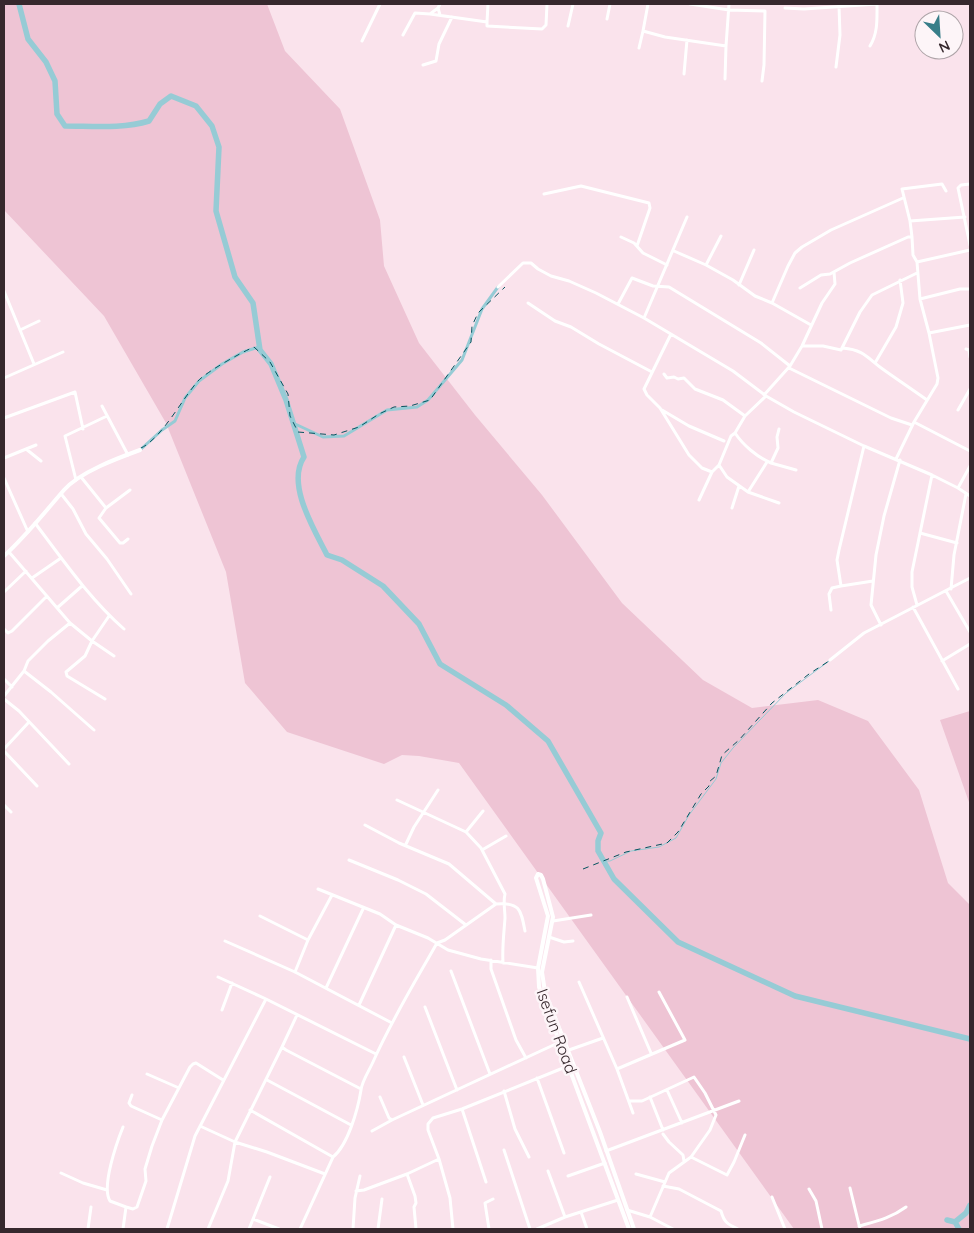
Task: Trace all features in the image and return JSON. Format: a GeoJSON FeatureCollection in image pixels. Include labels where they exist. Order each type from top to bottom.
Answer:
{"type":"FeatureCollection","features":[{"type":"Feature","properties":{"kind":"street"},"geometry":{"type":"LineString","coordinates":[[362,41],[380,4]]}},
{"type":"Feature","properties":{"kind":"street"},"geometry":{"type":"LineString","coordinates":[[430,14],[440,4]]}},
{"type":"Feature","properties":{"kind":"street"},"geometry":{"type":"LineString","coordinates":[[488,4],[487,26],[542,29],[546,25],[547,4]]}},
{"type":"Feature","properties":{"kind":"street"},"geometry":{"type":"LineString","coordinates":[[568,26],[573,4]]}},
{"type":"Feature","properties":{"kind":"street"},"geometry":{"type":"LineString","coordinates":[[607,19],[610,4]]}},
{"type":"Feature","properties":{"kind":"street"},"geometry":{"type":"LineString","coordinates":[[639,48],[648,4]]}},
{"type":"Feature","properties":{"kind":"street"},"geometry":{"type":"LineString","coordinates":[[690,4],[729,10],[765,11],[762,81]]}},
{"type":"Feature","properties":{"kind":"street"},"geometry":{"type":"LineString","coordinates":[[725,79],[729,4]]}},
{"type":"Feature","properties":{"kind":"street"},"geometry":{"type":"LineString","coordinates":[[785,8],[804,9],[826,5],[877,4],[877,24],[870,46]]}},
{"type":"Feature","properties":{"kind":"street"},"geometry":{"type":"LineString","coordinates":[[836,67],[840,35],[839,6]]}},
{"type":"Feature","properties":{"kind":"street"},"geometry":{"type":"LineString","coordinates":[[438,8],[440,15]]}},
{"type":"Feature","properties":{"kind":"street"},"geometry":{"type":"LineString","coordinates":[[403,36],[415,13],[487,22]]}},
{"type":"Feature","properties":{"kind":"street"},"geometry":{"type":"LineString","coordinates":[[423,65],[436,61],[439,44],[452,17]]}},
{"type":"Feature","properties":{"kind":"street"},"geometry":{"type":"LineString","coordinates":[[447,30],[449,35]]}},
{"type":"Feature","properties":{"kind":"street"},"geometry":{"type":"LineString","coordinates":[[643,31],[665,37],[726,46]]}},
{"type":"Feature","properties":{"kind":"street"},"geometry":{"type":"LineString","coordinates":[[684,74],[687,40]]}},
{"type":"Feature","properties":{"kind":"street"},"geometry":{"type":"LineString","coordinates":[[881,625],[871,605],[876,555],[884,516],[898,460],[913,424],[937,384],[938,378],[920,299],[917,262],[913,255],[910,221],[902,192],[903,189],[942,184],[946,192]]}},
{"type":"Feature","properties":{"kind":"street"},"geometry":{"type":"LineString","coordinates":[[970,184],[961,185],[958,188],[970,245]]}},
{"type":"Feature","properties":{"kind":"street"},"geometry":{"type":"LineString","coordinates":[[544,194],[581,186],[649,203],[650,208],[637,246]]}},
{"type":"Feature","properties":{"kind":"street"},"geometry":{"type":"LineString","coordinates":[[772,302],[795,253],[802,247],[831,230],[903,198]]}},
{"type":"Feature","properties":{"kind":"street"},"geometry":{"type":"LineString","coordinates":[[644,318],[687,217]]}},
{"type":"Feature","properties":{"kind":"street"},"geometry":{"type":"LineString","coordinates":[[910,221],[965,217]]}},
{"type":"Feature","properties":{"kind":"street"},"geometry":{"type":"LineString","coordinates":[[706,265],[721,236]]}},
{"type":"Feature","properties":{"kind":"street"},"geometry":{"type":"LineString","coordinates":[[621,237],[634,243],[643,253],[668,265]]}},
{"type":"Feature","properties":{"kind":"street"},"geometry":{"type":"LineString","coordinates":[[800,288],[821,275],[834,272],[850,263],[908,237],[912,237]]}},
{"type":"Feature","properties":{"kind":"street"},"geometry":{"type":"LineString","coordinates":[[674,250],[706,265],[755,296],[772,302],[811,325]]}},
{"type":"Feature","properties":{"kind":"street"},"geometry":{"type":"LineString","coordinates":[[739,285],[754,250]]}},
{"type":"Feature","properties":{"kind":"street"},"geometry":{"type":"LineString","coordinates":[[917,262],[970,250]]}},
{"type":"Feature","properties":{"kind":"street"},"geometry":{"type":"LineString","coordinates":[[498,287],[520,265],[527,262],[551,276],[570,281],[644,318],[733,371],[765,396],[794,412],[958,488],[968,495],[957,543],[951,588]]}},
{"type":"Feature","properties":{"kind":"street"},"geometry":{"type":"LineString","coordinates":[[699,500],[712,472],[719,465],[731,436],[735,433],[745,416],[790,367],[811,325],[835,284],[834,272]]}},
{"type":"Feature","properties":{"kind":"street"},"geometry":{"type":"LineString","coordinates":[[843,348],[860,312],[869,298],[875,293],[917,273]]}},
{"type":"Feature","properties":{"kind":"street"},"geometry":{"type":"LineString","coordinates":[[618,304],[632,278],[653,286],[669,287],[761,343],[790,367],[891,418],[913,424],[970,451]]}},
{"type":"Feature","properties":{"kind":"street"},"geometry":{"type":"LineString","coordinates":[[875,363],[896,327],[903,303],[900,280]]}},
{"type":"Feature","properties":{"kind":"street"},"geometry":{"type":"LineString","coordinates":[[920,299],[960,289],[970,289]]}},
{"type":"Feature","properties":{"kind":"street"},"geometry":{"type":"LineString","coordinates":[[4,291],[34,364]]}},
{"type":"Feature","properties":{"kind":"street"},"geometry":{"type":"LineString","coordinates":[[528,303],[555,321],[571,327],[652,372]]}},
{"type":"Feature","properties":{"kind":"street"},"geometry":{"type":"LineString","coordinates":[[20,330],[39,322]]}},
{"type":"Feature","properties":{"kind":"street"},"geometry":{"type":"LineString","coordinates":[[929,333],[970,326]]}},
{"type":"Feature","properties":{"kind":"street"},"geometry":{"type":"LineString","coordinates":[[671,334],[644,389],[647,395],[660,408],[689,426],[724,441]]}},
{"type":"Feature","properties":{"kind":"street"},"geometry":{"type":"LineString","coordinates":[[802,346],[824,346],[841,350],[843,348],[850,348],[867,355],[875,363],[927,400]]}},
{"type":"Feature","properties":{"kind":"street"},"geometry":{"type":"LineString","coordinates":[[966,349],[969,350],[970,357]]}},
{"type":"Feature","properties":{"kind":"street"},"geometry":{"type":"LineString","coordinates":[[4,378],[63,352]]}},
{"type":"Feature","properties":{"kind":"street"},"geometry":{"type":"LineString","coordinates":[[664,374],[666,378],[674,376],[678,379],[684,378],[695,389],[723,400],[745,416]]}},
{"type":"Feature","properties":{"kind":"street"},"geometry":{"type":"LineString","coordinates":[[958,410],[970,389]]}},
{"type":"Feature","properties":{"kind":"street"},"geometry":{"type":"LineString","coordinates":[[4,418],[75,392],[83,429]]}},
{"type":"Feature","properties":{"kind":"street"},"geometry":{"type":"LineString","coordinates":[[102,406],[128,455]]}},
{"type":"Feature","properties":{"kind":"street"},"geometry":{"type":"LineString","coordinates":[[660,408],[689,455],[702,468],[712,472]]}},
{"type":"Feature","properties":{"kind":"street"},"geometry":{"type":"LineString","coordinates":[[76,480],[65,436],[108,416]]}},
{"type":"Feature","properties":{"kind":"street"},"geometry":{"type":"LineString","coordinates":[[748,492],[778,448],[776,437],[779,429]]}},
{"type":"Feature","properties":{"kind":"street"},"geometry":{"type":"LineString","coordinates":[[735,433],[740,440],[769,463],[796,470]]}},
{"type":"Feature","properties":{"kind":"street"},"geometry":{"type":"LineString","coordinates":[[4,458],[36,445]]}},
{"type":"Feature","properties":{"kind":"street"},"geometry":{"type":"LineString","coordinates":[[841,586],[837,560],[864,446]]}},
{"type":"Feature","properties":{"kind":"street"},"geometry":{"type":"LineString","coordinates":[[26,449],[40,460]]}},
{"type":"Feature","properties":{"kind":"street"},"geometry":{"type":"LineString","coordinates":[[4,556],[62,495],[63,491],[76,480],[105,464],[140,450]]}},
{"type":"Feature","properties":{"kind":"street"},"geometry":{"type":"LineString","coordinates":[[719,465],[727,477],[748,492],[779,503]]}},
{"type":"Feature","properties":{"kind":"street"},"geometry":{"type":"LineString","coordinates":[[958,488],[970,466]]}},
{"type":"Feature","properties":{"kind":"street"},"geometry":{"type":"LineString","coordinates":[[932,475],[912,572],[912,586],[915,606],[958,689]]}},
{"type":"Feature","properties":{"kind":"street"},"geometry":{"type":"LineString","coordinates":[[4,478],[28,532]]}},
{"type":"Feature","properties":{"kind":"street"},"geometry":{"type":"LineString","coordinates":[[81,478],[106,508]]}},
{"type":"Feature","properties":{"kind":"street"},"geometry":{"type":"LineString","coordinates":[[732,508],[739,486]]}},
{"type":"Feature","properties":{"kind":"street"},"geometry":{"type":"LineString","coordinates":[[128,540],[120,544],[99,519],[106,508],[130,490]]}},
{"type":"Feature","properties":{"kind":"street"},"geometry":{"type":"LineString","coordinates":[[62,495],[73,509],[86,534],[107,559],[131,594]]}},
{"type":"Feature","properties":{"kind":"street"},"geometry":{"type":"LineString","coordinates":[[35,523],[82,586],[109,616],[124,629]]}},
{"type":"Feature","properties":{"kind":"street"},"geometry":{"type":"LineString","coordinates":[[920,533],[957,543]]}},
{"type":"Feature","properties":{"kind":"street"},"geometry":{"type":"LineString","coordinates":[[9,552],[70,623],[114,656]]}},
{"type":"Feature","properties":{"kind":"street"},"geometry":{"type":"LineString","coordinates":[[32,578],[61,558]]}},
{"type":"Feature","properties":{"kind":"street"},"geometry":{"type":"LineString","coordinates":[[4,592],[26,570]]}},
{"type":"Feature","properties":{"kind":"street"},"geometry":{"type":"LineString","coordinates":[[830,660],[857,638],[970,578]]}},
{"type":"Feature","properties":{"kind":"street"},"geometry":{"type":"LineString","coordinates":[[831,610],[829,594],[832,588],[873,581]]}},
{"type":"Feature","properties":{"kind":"street"},"geometry":{"type":"LineString","coordinates":[[57,608],[82,586]]}},
{"type":"Feature","properties":{"kind":"street"},"geometry":{"type":"LineString","coordinates":[[946,591],[970,632]]}},
{"type":"Feature","properties":{"kind":"street"},"geometry":{"type":"LineString","coordinates":[[4,629],[8,633],[12,631],[46,596]]}},
{"type":"Feature","properties":{"kind":"street"},"geometry":{"type":"LineString","coordinates":[[105,699],[66,674],[85,656],[92,641],[109,616]]}},
{"type":"Feature","properties":{"kind":"street"},"geometry":{"type":"LineString","coordinates":[[69,764],[4,698],[24,672],[28,661],[70,623]]}},
{"type":"Feature","properties":{"kind":"street"},"geometry":{"type":"LineString","coordinates":[[942,661],[970,644]]}},
{"type":"Feature","properties":{"kind":"street"},"geometry":{"type":"LineString","coordinates":[[24,672],[39,681],[94,730]]}},
{"type":"Feature","properties":{"kind":"street"},"geometry":{"type":"LineString","coordinates":[[4,679],[12,687]]}},
{"type":"Feature","properties":{"kind":"street"},"geometry":{"type":"LineString","coordinates":[[29,722],[4,750],[37,786]]}},
{"type":"Feature","properties":{"kind":"street"},"geometry":{"type":"LineString","coordinates":[[406,844],[410,834],[438,790]]}},
{"type":"Feature","properties":{"kind":"street"},"geometry":{"type":"LineString","coordinates":[[397,800],[466,832],[482,850],[505,894],[503,963]]}},
{"type":"Feature","properties":{"kind":"street"},"geometry":{"type":"LineString","coordinates":[[4,804],[11,812]]}},
{"type":"Feature","properties":{"kind":"street"},"geometry":{"type":"LineString","coordinates":[[466,832],[483,811]]}},
{"type":"Feature","properties":{"kind":"street"},"geometry":{"type":"LineString","coordinates":[[365,825],[399,843],[406,844],[449,864],[496,904]]}},
{"type":"Feature","properties":{"kind":"street"},"geometry":{"type":"LineString","coordinates":[[482,850],[506,836]]}},
{"type":"Feature","properties":{"kind":"street"},"geometry":{"type":"LineString","coordinates":[[349,860],[426,894],[466,925]]}},
{"type":"Feature","properties":{"kind":"street","name":"Isefun Road"},"geometry":{"type":"LineString","coordinates":[[629,1229],[560,1042],[551,1013],[545,992],[542,972],[553,920],[553,911],[543,879],[538,874],[536,878],[548,916],[538,968],[539,987],[551,1013],[569,1050],[634,1229]]}},
{"type":"Feature","properties":{"kind":"street"},"geometry":{"type":"LineString","coordinates":[[318,889],[363,909],[380,914],[396,925],[428,938],[448,950],[481,959],[538,968]]}},
{"type":"Feature","properties":{"kind":"street"},"geometry":{"type":"LineString","coordinates":[[294,972],[308,940],[332,895]]}},
{"type":"Feature","properties":{"kind":"street"},"geometry":{"type":"LineString","coordinates":[[300,1229],[333,1157],[339,1152],[351,1125],[361,1089],[376,1054],[437,943],[496,904],[504,902],[515,905],[518,908],[525,931]]}},
{"type":"Feature","properties":{"kind":"street"},"geometry":{"type":"LineString","coordinates":[[326,988],[363,909]]}},
{"type":"Feature","properties":{"kind":"street"},"geometry":{"type":"LineString","coordinates":[[553,920],[590,915]]}},
{"type":"Feature","properties":{"kind":"street"},"geometry":{"type":"LineString","coordinates":[[260,916],[308,940]]}},
{"type":"Feature","properties":{"kind":"street"},"geometry":{"type":"LineString","coordinates":[[359,1005],[396,925]]}},
{"type":"Feature","properties":{"kind":"street"},"geometry":{"type":"LineString","coordinates":[[549,937],[564,942],[573,941]]}},
{"type":"Feature","properties":{"kind":"street"},"geometry":{"type":"LineString","coordinates":[[225,941],[294,972],[392,1023]]}},
{"type":"Feature","properties":{"kind":"street"},"geometry":{"type":"LineString","coordinates":[[491,960],[491,969],[516,1040],[526,1058]]}},
{"type":"Feature","properties":{"kind":"street"},"geometry":{"type":"LineString","coordinates":[[451,971],[490,1074]]}},
{"type":"Feature","properties":{"kind":"street"},"geometry":{"type":"LineString","coordinates":[[218,978],[266,998],[376,1054]]}},
{"type":"Feature","properties":{"kind":"street"},"geometry":{"type":"LineString","coordinates":[[579,982],[630,1101],[632,1112]]}},
{"type":"Feature","properties":{"kind":"street"},"geometry":{"type":"LineString","coordinates":[[222,1010],[232,983]]}},
{"type":"Feature","properties":{"kind":"street"},"geometry":{"type":"LineString","coordinates":[[616,1069],[685,1040],[659,992]]}},
{"type":"Feature","properties":{"kind":"street"},"geometry":{"type":"LineString","coordinates":[[627,997],[651,1053]]}},
{"type":"Feature","properties":{"kind":"street"},"geometry":{"type":"LineString","coordinates":[[167,1229],[195,1136],[266,998]]}},
{"type":"Feature","properties":{"kind":"street"},"geometry":{"type":"LineString","coordinates":[[425,1007],[457,1090]]}},
{"type":"Feature","properties":{"kind":"street"},"geometry":{"type":"LineString","coordinates":[[208,1229],[228,1181],[235,1142],[267,1080],[297,1015]]}},
{"type":"Feature","properties":{"kind":"street"},"geometry":{"type":"LineString","coordinates":[[569,1050],[603,1038]]}},
{"type":"Feature","properties":{"kind":"street"},"geometry":{"type":"LineString","coordinates":[[372,1132],[392,1120],[560,1042]]}},
{"type":"Feature","properties":{"kind":"street"},"geometry":{"type":"LineString","coordinates":[[282,1047],[361,1089]]}},
{"type":"Feature","properties":{"kind":"street"},"geometry":{"type":"LineString","coordinates":[[404,1057],[424,1105]]}},
{"type":"Feature","properties":{"kind":"street"},"geometry":{"type":"LineString","coordinates":[[123,1127],[113,1155],[107,1190],[110,1201],[133,1210],[138,1207],[146,1181],[145,1169],[162,1120],[193,1064],[223,1080]]}},
{"type":"Feature","properties":{"kind":"street"},"geometry":{"type":"LineString","coordinates":[[453,1229],[450,1198],[439,1159],[428,1130],[428,1124],[433,1118],[462,1109],[569,1066]]}},
{"type":"Feature","properties":{"kind":"street"},"geometry":{"type":"LineString","coordinates":[[148,1074],[179,1088]]}},
{"type":"Feature","properties":{"kind":"street"},"geometry":{"type":"LineString","coordinates":[[630,1101],[642,1101],[694,1077],[697,1078],[716,1115],[710,1130],[691,1158],[669,1173],[650,1217]]}},
{"type":"Feature","properties":{"kind":"street"},"geometry":{"type":"LineString","coordinates":[[537,1078],[564,1153]]}},
{"type":"Feature","properties":{"kind":"street"},"geometry":{"type":"LineString","coordinates":[[267,1080],[351,1125]]}},
{"type":"Feature","properties":{"kind":"street"},"geometry":{"type":"LineString","coordinates":[[667,1090],[682,1123]]}},
{"type":"Feature","properties":{"kind":"street"},"geometry":{"type":"LineString","coordinates":[[504,1091],[515,1129],[529,1156]]}},
{"type":"Feature","properties":{"kind":"street"},"geometry":{"type":"LineString","coordinates":[[132,1095],[129,1103],[131,1106],[162,1120]]}},
{"type":"Feature","properties":{"kind":"street"},"geometry":{"type":"LineString","coordinates":[[380,1097],[388,1118],[392,1120]]}},
{"type":"Feature","properties":{"kind":"street"},"geometry":{"type":"LineString","coordinates":[[650,1098],[663,1132],[669,1142],[683,1155],[684,1161]]}},
{"type":"Feature","properties":{"kind":"street"},"geometry":{"type":"LineString","coordinates":[[606,1152],[663,1132],[739,1101]]}},
{"type":"Feature","properties":{"kind":"street"},"geometry":{"type":"LineString","coordinates":[[462,1109],[486,1182]]}},
{"type":"Feature","properties":{"kind":"street"},"geometry":{"type":"LineString","coordinates":[[250,1110],[333,1157]]}},
{"type":"Feature","properties":{"kind":"street"},"geometry":{"type":"LineString","coordinates":[[200,1126],[235,1142],[325,1174]]}},
{"type":"Feature","properties":{"kind":"street"},"geometry":{"type":"LineString","coordinates":[[691,1158],[727,1175],[745,1135]]}},
{"type":"Feature","properties":{"kind":"street"},"geometry":{"type":"LineString","coordinates":[[504,1150],[530,1229]]}},
{"type":"Feature","properties":{"kind":"street"},"geometry":{"type":"LineString","coordinates":[[356,1191],[364,1190],[407,1174],[439,1159]]}},
{"type":"Feature","properties":{"kind":"street"},"geometry":{"type":"LineString","coordinates":[[568,1176],[605,1163]]}},
{"type":"Feature","properties":{"kind":"street"},"geometry":{"type":"LineString","coordinates":[[548,1171],[565,1217]]}},
{"type":"Feature","properties":{"kind":"street"},"geometry":{"type":"LineString","coordinates":[[61,1173],[83,1183],[107,1190]]}},
{"type":"Feature","properties":{"kind":"street"},"geometry":{"type":"LineString","coordinates":[[407,1174],[416,1202],[414,1207],[416,1229]]}},
{"type":"Feature","properties":{"kind":"street"},"geometry":{"type":"LineString","coordinates":[[636,1174],[679,1189],[721,1211],[723,1219],[738,1229]]}},
{"type":"Feature","properties":{"kind":"street"},"geometry":{"type":"LineString","coordinates":[[353,1229],[356,1191],[360,1176]]}},
{"type":"Feature","properties":{"kind":"street"},"geometry":{"type":"LineString","coordinates":[[249,1229],[270,1177]]}},
{"type":"Feature","properties":{"kind":"street"},"geometry":{"type":"LineString","coordinates":[[850,1188],[859,1228],[884,1220],[906,1207]]}},
{"type":"Feature","properties":{"kind":"street"},"geometry":{"type":"LineString","coordinates":[[810,1189],[816,1201],[822,1229]]}},
{"type":"Feature","properties":{"kind":"street"},"geometry":{"type":"LineString","coordinates":[[772,1197],[785,1229]]}},
{"type":"Feature","properties":{"kind":"street"},"geometry":{"type":"LineString","coordinates":[[378,1229],[382,1199]]}},
{"type":"Feature","properties":{"kind":"street"},"geometry":{"type":"LineString","coordinates":[[489,1229],[485,1203],[493,1200]]}},
{"type":"Feature","properties":{"kind":"street"},"geometry":{"type":"LineString","coordinates":[[536,1229],[546,1227],[565,1217],[618,1200]]}},
{"type":"Feature","properties":{"kind":"street"},"geometry":{"type":"LineString","coordinates":[[88,1229],[91,1207]]}},
{"type":"Feature","properties":{"kind":"street"},"geometry":{"type":"LineString","coordinates":[[123,1229],[126,1207]]}},
{"type":"Feature","properties":{"kind":"street"},"geometry":{"type":"LineString","coordinates":[[627,1210],[650,1217],[673,1229]]}},
{"type":"Feature","properties":{"kind":"street"},"geometry":{"type":"LineString","coordinates":[[581,1212],[587,1229]]}},
{"type":"Feature","properties":{"kind":"street"},"geometry":{"type":"LineString","coordinates":[[253,1219],[279,1229]]}},
{"type":"Feature","properties":{"kind":"shaded area"},"geometry":{"type":"Polygon","coordinates":[[[4,4],[267,4],[285,51],[340,109],[380,220],[384,266],[419,343],[475,415],[542,495],[622,603],[703,680],[752,708],[818,700],[868,721],[919,790],[948,883],[970,905],[970,1229],[794,1229],[459,763],[402,755],[384,764],[287,732],[245,683],[226,572],[166,423],[104,316],[4,210],[4,4]]]}},
{"type":"Feature","properties":{"kind":"shaded area"},"geometry":{"type":"Polygon","coordinates":[[[970,711],[970,805],[940,720],[970,711]]]}},
{"type":"Feature","properties":{"kind":"waterway"},"geometry":{"type":"LineString","coordinates":[[19,4],[28,39],[46,62],[55,81],[57,114],[65,126],[97,127],[139,124],[149,121],[160,104],[171,96],[196,106],[212,126],[219,147],[216,211],[235,277],[253,303],[260,350],[271,364],[286,400],[304,457],[299,468],[300,493],[309,520],[327,555],[342,560],[383,586],[419,624],[440,664],[506,705],[548,741],[601,833],[598,841],[598,851],[614,879],[678,942],[795,996],[970,1039]]}},
{"type":"Feature","properties":{"kind":"waterway"},"geometry":{"type":"LineString","coordinates":[[293,423],[323,437],[344,436],[387,410],[417,407],[428,400],[462,360],[482,309],[498,287]]}},
{"type":"Feature","properties":{"kind":"waterway"},"geometry":{"type":"LineString","coordinates":[[140,450],[175,421],[185,398],[199,381],[222,364],[243,352],[259,347]]}},
{"type":"Feature","properties":{"kind":"waterway"},"geometry":{"type":"LineString","coordinates":[[603,861],[610,861],[631,851],[659,847],[676,838],[689,815],[716,779],[721,763],[733,748],[786,693],[829,661]]}},
{"type":"Feature","properties":{"kind":"waterway"},"geometry":{"type":"LineString","coordinates":[[955,1222],[966,1213],[970,1205]]}},
{"type":"Feature","properties":{"kind":"waterway"},"geometry":{"type":"LineString","coordinates":[[947,1220],[955,1222],[959,1229]]}},
{"type":"Feature","properties":{"kind":"ferry route"},"geometry":{"type":"LineString","coordinates":[[141,448],[157,436],[202,377],[224,362],[254,347],[270,362],[288,394],[290,416],[298,432],[334,435],[359,427],[394,407],[410,406],[430,400],[471,342],[472,326],[478,313],[505,287]]}},
{"type":"Feature","properties":{"kind":"ferry route"},"geometry":{"type":"LineString","coordinates":[[583,869],[626,852],[667,843],[678,832],[701,794],[709,786],[709,782],[716,776],[722,755],[739,740],[772,703],[829,661]]}}]}
